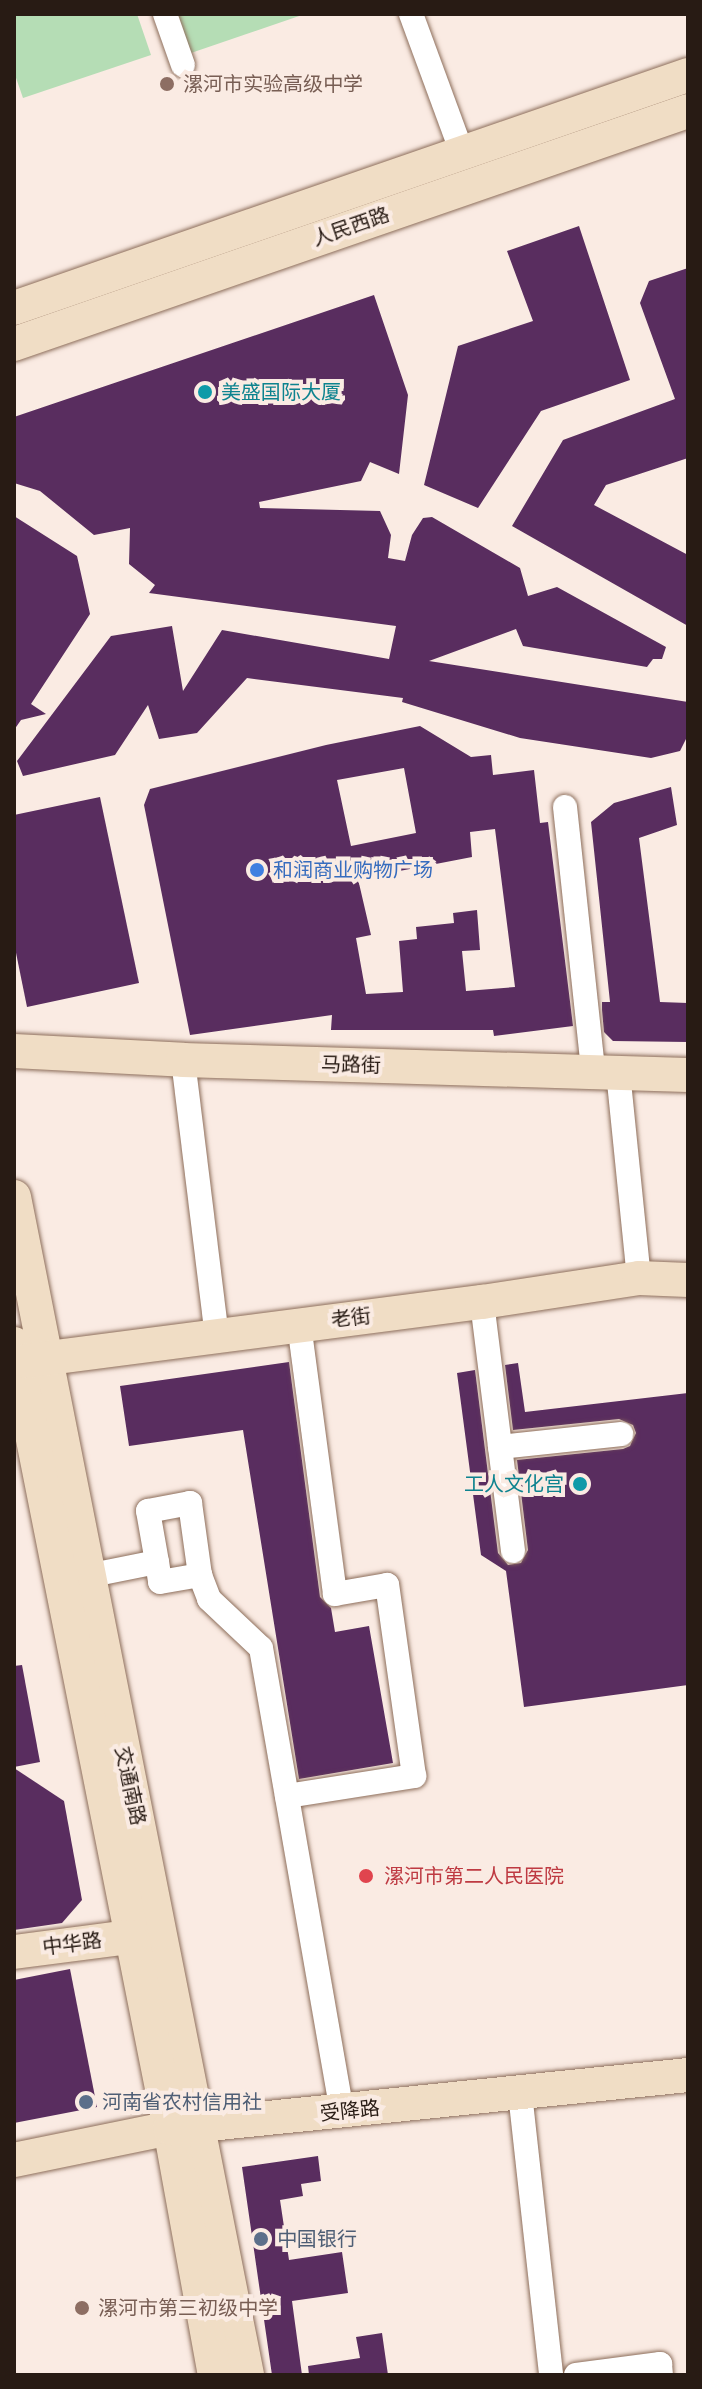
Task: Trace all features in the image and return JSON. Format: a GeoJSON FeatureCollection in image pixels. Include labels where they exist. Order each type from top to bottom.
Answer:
{"type":"FeatureCollection","features":[{"type":"Feature","properties":{"kind":"main road","name":"人民西路"},"geometry":{"type":"LineString","coordinates":[[14,308],[688,75]]}},
{"type":"Feature","properties":{"kind":"main road","name":"人民西路"},"geometry":{"type":"LineString","coordinates":[[14,344],[688,111]]}},
{"type":"Feature","properties":{"kind":"main road","name":"马路街"},"geometry":{"type":"LineString","coordinates":[[14,1051],[183,1060],[688,1075]]}},
{"type":"Feature","properties":{"kind":"main road","name":"交通南路"},"geometry":{"type":"LineString","coordinates":[[14,1197],[23,1356],[130,1937],[185,2127],[247,2375]]}},
{"type":"Feature","properties":{"kind":"main road","name":"老街"},"geometry":{"type":"LineString","coordinates":[[23,1356],[482,1302],[639,1278],[688,1280]]}},
{"type":"Feature","properties":{"kind":"main road","name":"交通南路"},"geometry":{"type":"LineString","coordinates":[[23,1356],[87,1576],[185,2127],[215,2375]]}},
{"type":"Feature","properties":{"kind":"main road","name":"中华路"},"geometry":{"type":"LineString","coordinates":[[14,1952],[130,1937]]}},
{"type":"Feature","properties":{"kind":"main road","name":"受降路"},"geometry":{"type":"LineString","coordinates":[[14,2160],[185,2127],[688,2075]]}},
{"type":"Feature","properties":{"kind":"street"},"geometry":{"type":"LineString","coordinates":[[165,14],[183,65]]}},
{"type":"Feature","properties":{"kind":"street"},"geometry":{"type":"LineString","coordinates":[[411,14],[463,155]]}},
{"type":"Feature","properties":{"kind":"street"},"geometry":{"type":"LineString","coordinates":[[565,807],[639,1278]]}},
{"type":"Feature","properties":{"kind":"street"},"geometry":{"type":"LineString","coordinates":[[183,1060],[217,1335]]}},
{"type":"Feature","properties":{"kind":"street"},"geometry":{"type":"LineString","coordinates":[[482,1302],[513,1551]]}},
{"type":"Feature","properties":{"kind":"street"},"geometry":{"type":"LineString","coordinates":[[287,1796],[414,1776],[387,1585],[335,1594],[299,1325]]}},
{"type":"Feature","properties":{"kind":"street"},"geometry":{"type":"LineString","coordinates":[[500,1447],[621,1434]]}},
{"type":"Feature","properties":{"kind":"street"},"geometry":{"type":"LineString","coordinates":[[200,1575],[160,1582],[148,1511],[190,1503],[200,1575],[209,1599],[261,1648],[342,2113]]}},
{"type":"Feature","properties":{"kind":"street"},"geometry":{"type":"LineString","coordinates":[[87,1576],[157,1562]]}},
{"type":"Feature","properties":{"kind":"street"},"geometry":{"type":"LineString","coordinates":[[520,2093],[551,2375]]}},
{"type":"Feature","properties":{"kind":"street"},"geometry":{"type":"LineString","coordinates":[[576,2375],[660,2364],[661,2375]]}},
{"type":"Feature","properties":{"kind":"green space"},"geometry":{"type":"Polygon","coordinates":[[[14,14],[137,14],[151,55],[23,98],[14,72],[14,14]]]}},
{"type":"Feature","properties":{"kind":"green space"},"geometry":{"type":"Polygon","coordinates":[[[178,14],[305,14],[191,53],[178,14]]]}},
{"type":"Feature","properties":{"kind":"building"},"geometry":{"type":"Polygon","coordinates":[[[579,226],[630,380],[541,411],[478,508],[424,485],[458,346],[533,321],[507,251],[579,226]]]}},
{"type":"Feature","properties":{"kind":"building"},"geometry":{"type":"Polygon","coordinates":[[[688,268],[688,458],[606,485],[594,505],[688,555],[688,626],[512,526],[563,440],[675,399],[640,303],[649,281],[688,268]]]}},
{"type":"Feature","properties":{"kind":"building"},"geometry":{"type":"Polygon","coordinates":[[[374,295],[408,395],[399,474],[370,462],[361,481],[259,502],[260,508],[380,511],[391,535],[388,558],[405,561],[412,535],[423,518],[432,517],[520,568],[528,596],[557,587],[666,647],[662,659],[653,659],[647,667],[523,646],[516,629],[429,661],[688,702],[688,735],[680,751],[651,758],[520,738],[402,702],[403,698],[247,678],[197,733],[159,739],[148,705],[115,755],[23,776],[17,761],[111,636],[172,626],[183,691],[222,630],[389,659],[396,626],[149,593],[155,585],[129,564],[130,528],[94,535],[40,491],[14,483],[14,417],[374,295]]]}},
{"type":"Feature","properties":{"kind":"building"},"geometry":{"type":"Polygon","coordinates":[[[14,516],[77,556],[90,614],[31,704],[46,714],[21,720],[14,730],[14,516]]]}},
{"type":"Feature","properties":{"kind":"building"},"geometry":{"type":"Polygon","coordinates":[[[420,726],[471,757],[491,755],[493,775],[534,770],[540,823],[548,822],[573,1026],[494,1036],[493,1030],[331,1030],[332,1015],[190,1035],[144,805],[150,789],[326,745],[420,726]],[[404,768],[337,780],[351,846],[416,833],[404,768]],[[495,829],[470,832],[472,857],[358,879],[371,935],[356,938],[366,994],[403,992],[399,941],[417,939],[416,927],[454,923],[453,913],[477,910],[480,950],[462,951],[466,991],[515,987],[495,829]]]}},
{"type":"Feature","properties":{"kind":"building"},"geometry":{"type":"Polygon","coordinates":[[[671,787],[677,825],[639,838],[660,1002],[688,1003],[688,1042],[613,1041],[604,1032],[602,1002],[610,1002],[591,822],[614,803],[671,787]]]}},
{"type":"Feature","properties":{"kind":"building"},"geometry":{"type":"Polygon","coordinates":[[[100,797],[139,983],[27,1007],[14,943],[14,815],[100,797]]]}},
{"type":"Feature","properties":{"kind":"building"},"geometry":{"type":"Polygon","coordinates":[[[289,1362],[320,1597],[331,1608],[335,1632],[369,1626],[393,1763],[299,1779],[243,1430],[129,1446],[120,1386],[289,1362]]]}},
{"type":"Feature","properties":{"kind":"building","name":"工人文化宫"},"geometry":{"type":"Polygon","coordinates":[[[518,1363],[525,1412],[688,1393],[688,1685],[524,1707],[506,1571],[481,1555],[457,1373],[475,1370],[498,1553],[508,1565],[521,1563],[528,1550],[517,1460],[623,1449],[630,1446],[636,1433],[633,1425],[619,1419],[513,1430],[505,1365],[518,1363]]]}},
{"type":"Feature","properties":{"kind":"building"},"geometry":{"type":"Polygon","coordinates":[[[22,1665],[40,1762],[14,1767],[14,1666],[22,1665]]]}},
{"type":"Feature","properties":{"kind":"building"},"geometry":{"type":"Polygon","coordinates":[[[14,1768],[64,1801],[82,1900],[62,1923],[14,1930],[14,1768]]]}},
{"type":"Feature","properties":{"kind":"building"},"geometry":{"type":"Polygon","coordinates":[[[70,1969],[97,2107],[14,2123],[14,1980],[70,1969]]]}},
{"type":"Feature","properties":{"kind":"building"},"geometry":{"type":"Polygon","coordinates":[[[318,2156],[321,2181],[301,2184],[303,2196],[280,2200],[289,2260],[342,2252],[348,2293],[292,2301],[302,2375],[272,2375],[242,2167],[318,2156]]]}},
{"type":"Feature","properties":{"kind":"building"},"geometry":{"type":"Polygon","coordinates":[[[382,2333],[388,2375],[309,2375],[308,2366],[360,2358],[356,2337],[382,2333]]]}},
{"type":"Feature","properties":{"kind":"place","name":"漯河市实验高级中学"},"geometry":{"type":"Point","coordinates":[167,84]}},
{"type":"Feature","properties":{"kind":"place","name":"美盛国际大厦"},"geometry":{"type":"Point","coordinates":[205,392]}},
{"type":"Feature","properties":{"kind":"place","name":"和润商业购物广场"},"geometry":{"type":"Point","coordinates":[257,870]}},
{"type":"Feature","properties":{"kind":"place","name":"工人文化宫"},"geometry":{"type":"Point","coordinates":[580,1484]}},
{"type":"Feature","properties":{"kind":"place","name":"漯河市第二人民医院"},"geometry":{"type":"Point","coordinates":[366,1876]}},
{"type":"Feature","properties":{"kind":"place","name":"河南省农村信用社"},"geometry":{"type":"Point","coordinates":[86,2102]}},
{"type":"Feature","properties":{"kind":"place","name":"中国银行"},"geometry":{"type":"Point","coordinates":[261,2239]}},
{"type":"Feature","properties":{"kind":"place","name":"漯河市第三初级中学"},"geometry":{"type":"Point","coordinates":[82,2308]}}]}
